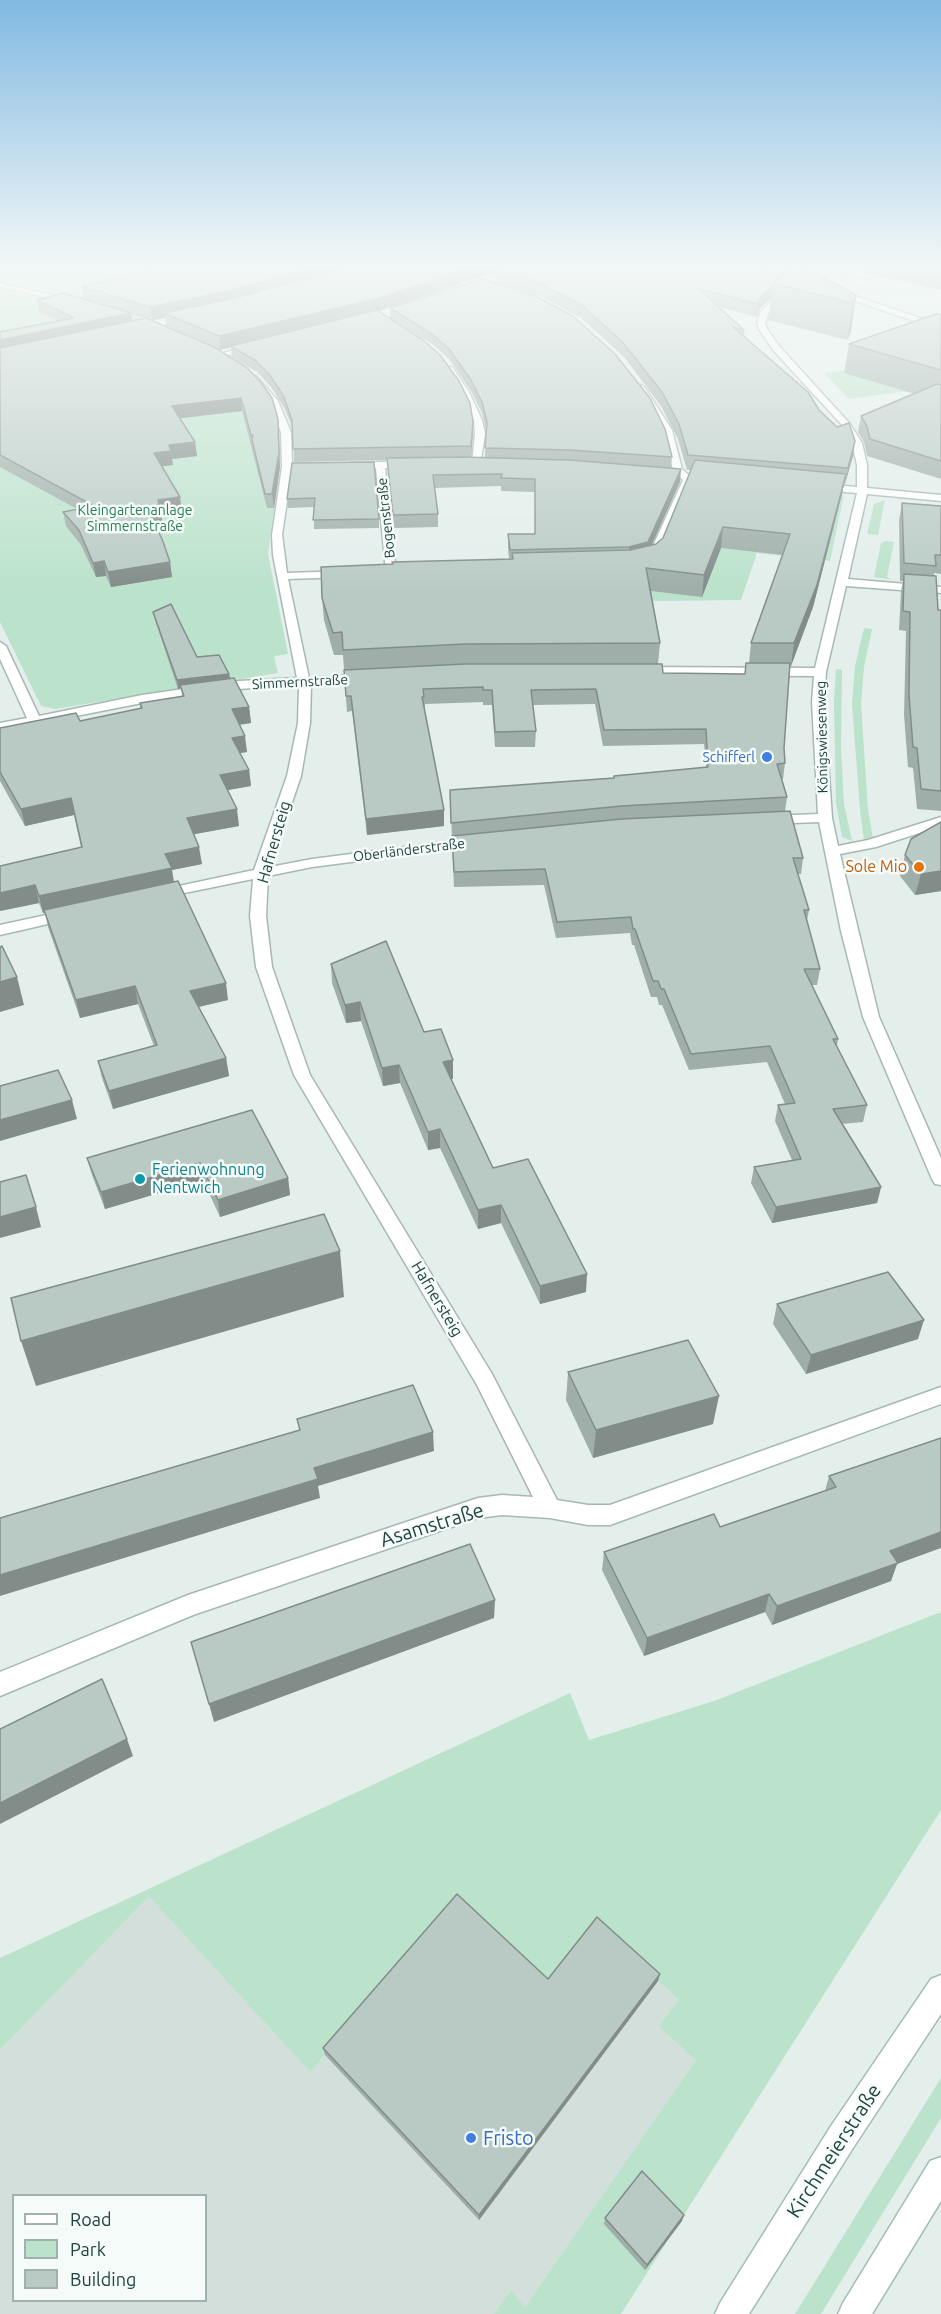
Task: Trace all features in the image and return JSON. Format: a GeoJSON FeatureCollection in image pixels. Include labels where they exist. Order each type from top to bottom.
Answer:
{"type":"FeatureCollection","features":[{"type":"Feature","properties":{"kind":"street","name":"Hafnersteig"},"geometry":{"type":"LineString","coordinates":[[251,376],[266,390],[279,410],[285,432],[287,467],[277,535],[281,576],[305,681],[304,723],[294,776],[261,872],[258,916],[264,967],[302,1075],[485,1380],[550,1508]]}},
{"type":"Feature","properties":{"kind":"street"},"geometry":{"type":"LineString","coordinates":[[453,376],[465,392],[478,420],[480,434],[473,464],[490,464]]}},
{"type":"Feature","properties":{"kind":"street"},"geometry":{"type":"LineString","coordinates":[[632,376],[667,430],[678,470],[688,479],[654,559],[638,565]]}},
{"type":"Feature","properties":{"kind":"street","name":"Königswiesenweg"},"geometry":{"type":"LineString","coordinates":[[802,376],[829,404],[853,435],[862,465],[862,491],[820,672],[818,702],[825,818],[849,931],[871,1017],[941,1179]]}},
{"type":"Feature","properties":{"kind":"street"},"geometry":{"type":"LineString","coordinates":[[343,466],[419,464]]}},
{"type":"Feature","properties":{"kind":"street","name":"Bogenstraße"},"geometry":{"type":"LineString","coordinates":[[380,465],[392,572]]}},
{"type":"Feature","properties":{"kind":"street"},"geometry":{"type":"LineString","coordinates":[[287,467],[299,467]]}},
{"type":"Feature","properties":{"kind":"street"},"geometry":{"type":"LineString","coordinates":[[665,474],[699,476]]}},
{"type":"Feature","properties":{"kind":"street"},"geometry":{"type":"LineString","coordinates":[[812,487],[941,498]]}},
{"type":"Feature","properties":{"kind":"street"},"geometry":{"type":"LineString","coordinates":[[281,576],[359,573]]}},
{"type":"Feature","properties":{"kind":"street"},"geometry":{"type":"LineString","coordinates":[[842,582],[941,590]]}},
{"type":"Feature","properties":{"kind":"street"},"geometry":{"type":"LineString","coordinates":[[0,646],[34,719]]}},
{"type":"Feature","properties":{"kind":"street"},"geometry":{"type":"LineString","coordinates":[[625,671],[820,672]]}},
{"type":"Feature","properties":{"kind":"street","name":"Simmernstraße"},"geometry":{"type":"LineString","coordinates":[[0,727],[192,692],[305,681],[384,677]]}},
{"type":"Feature","properties":{"kind":"street"},"geometry":{"type":"LineString","coordinates":[[752,820],[825,818]]}},
{"type":"Feature","properties":{"kind":"street"},"geometry":{"type":"LineString","coordinates":[[833,851],[871,844],[941,821]]}},
{"type":"Feature","properties":{"kind":"street","name":"Oberländerstraße"},"geometry":{"type":"LineString","coordinates":[[146,897],[261,872],[399,851],[486,841]]}},
{"type":"Feature","properties":{"kind":"street"},"geometry":{"type":"LineString","coordinates":[[0,930],[78,913]]}},
{"type":"Feature","properties":{"kind":"street","name":"Asamstraße"},"geometry":{"type":"LineString","coordinates":[[0,1684],[188,1606],[478,1508],[502,1505],[550,1508],[588,1515],[610,1515],[941,1395]]}},
{"type":"Feature","properties":{"kind":"street","name":"Kirchmeierstraße"},"geometry":{"type":"LineString","coordinates":[[731,2314],[842,2137],[941,1989]]}},
{"type":"Feature","properties":{"kind":"street"},"geometry":{"type":"LineString","coordinates":[[854,2314],[941,2172]]}},
{"type":"Feature","properties":{"kind":"shaded area"},"geometry":{"type":"Polygon","coordinates":[[[149,1895],[310,2072],[457,1902],[596,1925],[679,2000],[696,2060],[525,2307],[511,2291],[494,2314],[0,2314],[0,2050],[149,1895]]]}},
{"type":"Feature","properties":{"kind":"green space","name":"Kleingartenanlage Simmernstraße"},"geometry":{"type":"Polygon","coordinates":[[[126,376],[223,376],[280,467],[268,554],[288,654],[274,656],[278,673],[55,709],[41,706],[0,622],[0,404],[126,376]]]}},
{"type":"Feature","properties":{"kind":"green space"},"geometry":{"type":"Polygon","coordinates":[[[827,376],[934,376],[939,387],[849,399],[827,376]]]}},
{"type":"Feature","properties":{"kind":"green space"},"geometry":{"type":"Polygon","coordinates":[[[703,482],[844,495],[830,561],[757,553],[741,600],[653,601],[637,571],[703,482]]]}},
{"type":"Feature","properties":{"kind":"green space"},"geometry":{"type":"Polygon","coordinates":[[[885,500],[878,535],[867,534],[874,504],[885,500]]]}},
{"type":"Feature","properties":{"kind":"green space"},"geometry":{"type":"Polygon","coordinates":[[[894,542],[887,577],[893,580],[874,577],[881,543],[894,542]]]}},
{"type":"Feature","properties":{"kind":"green space"},"geometry":{"type":"Polygon","coordinates":[[[864,628],[872,629],[864,667],[861,704],[868,810],[873,838],[867,840],[864,840],[860,810],[852,704],[855,666],[864,628]]]}},
{"type":"Feature","properties":{"kind":"green space"},"geometry":{"type":"Polygon","coordinates":[[[836,669],[842,670],[841,748],[844,804],[852,841],[842,837],[836,803],[834,703],[836,669]]]}},
{"type":"Feature","properties":{"kind":"green space"},"geometry":{"type":"Polygon","coordinates":[[[941,1612],[941,1810],[621,2314],[494,2314],[511,2290],[525,2307],[696,2060],[659,2026],[679,2000],[596,1925],[547,1987],[457,1902],[310,2072],[149,1896],[0,2050],[0,1958],[570,1693],[589,1740],[717,1700],[941,1612]]]}},
{"type":"Feature","properties":{"kind":"green space"},"geometry":{"type":"Polygon","coordinates":[[[941,2078],[941,2118],[821,2314],[795,2314],[941,2078]]]}},
{"type":"Feature","properties":{"kind":"building"},"geometry":{"type":"Polygon","coordinates":[[[0,376],[255,376],[272,398],[278,419],[279,453],[272,494],[265,494],[252,440],[253,435],[251,435],[241,398],[172,406],[195,442],[169,445],[171,451],[154,453],[180,497],[158,500],[160,507],[147,508],[170,562],[108,572],[104,561],[93,563],[79,530],[63,512],[94,506],[0,455],[0,376]]]}},
{"type":"Feature","properties":{"kind":"building"},"geometry":{"type":"Polygon","coordinates":[[[271,376],[455,376],[470,403],[473,422],[471,446],[293,449],[292,420],[284,397],[271,376]]]}},
{"type":"Feature","properties":{"kind":"building"},"geometry":{"type":"Polygon","coordinates":[[[468,376],[632,376],[650,398],[665,429],[672,457],[570,450],[485,448],[487,422],[482,402],[468,376]]]}},
{"type":"Feature","properties":{"kind":"building"},"geometry":{"type":"Polygon","coordinates":[[[649,376],[790,376],[808,392],[819,410],[837,427],[849,423],[855,441],[848,468],[688,455],[679,424],[662,392],[649,376]]]}},
{"type":"Feature","properties":{"kind":"building"},"geometry":{"type":"Polygon","coordinates":[[[937,384],[941,385],[941,461],[870,439],[867,426],[861,416],[937,384]]]}},
{"type":"Feature","properties":{"kind":"building"},"geometry":{"type":"Polygon","coordinates":[[[462,457],[569,460],[681,469],[648,542],[629,547],[510,550],[508,534],[535,534],[535,479],[501,478],[502,474],[433,475],[438,514],[393,515],[387,458],[462,457]]]}},
{"type":"Feature","properties":{"kind":"building"},"geometry":{"type":"Polygon","coordinates":[[[695,460],[846,474],[817,585],[794,643],[751,643],[790,534],[723,527],[704,575],[646,568],[660,643],[465,644],[343,650],[342,632],[333,633],[322,598],[321,567],[393,564],[392,562],[513,559],[512,553],[630,550],[656,544],[663,538],[695,460]]]}},
{"type":"Feature","properties":{"kind":"building"},"geometry":{"type":"Polygon","coordinates":[[[374,462],[379,519],[313,520],[315,498],[287,499],[292,463],[374,462]]]}},
{"type":"Feature","properties":{"kind":"building"},"geometry":{"type":"Polygon","coordinates":[[[902,503],[941,506],[941,555],[935,555],[936,566],[904,563],[902,503]]]}},
{"type":"Feature","properties":{"kind":"building"},"geometry":{"type":"Polygon","coordinates":[[[904,574],[936,576],[938,610],[941,610],[941,791],[921,789],[917,748],[913,747],[909,695],[910,612],[903,611],[904,574]]]}},
{"type":"Feature","properties":{"kind":"building"},"geometry":{"type":"Polygon","coordinates":[[[171,604],[197,657],[219,655],[229,674],[177,680],[153,612],[171,604]]]}},
{"type":"Feature","properties":{"kind":"building"},"geometry":{"type":"Polygon","coordinates":[[[746,663],[790,663],[785,763],[777,764],[787,797],[621,806],[451,823],[450,790],[614,778],[614,776],[708,767],[706,729],[604,730],[596,689],[531,690],[536,731],[495,732],[492,690],[483,690],[483,687],[423,689],[424,697],[422,697],[444,810],[366,819],[351,696],[346,696],[344,670],[465,664],[662,664],[663,673],[745,674],[746,663]]]}},
{"type":"Feature","properties":{"kind":"building"},"geometry":{"type":"Polygon","coordinates":[[[234,678],[249,707],[232,709],[245,736],[232,738],[249,770],[220,775],[237,809],[187,818],[199,847],[165,854],[172,868],[39,896],[35,885],[0,893],[0,866],[82,847],[71,798],[21,809],[0,772],[0,728],[76,713],[80,721],[142,708],[140,703],[184,696],[180,685],[234,678]]]}},
{"type":"Feature","properties":{"kind":"building"},"geometry":{"type":"Polygon","coordinates":[[[790,811],[803,858],[793,858],[809,910],[804,910],[820,969],[804,969],[838,1039],[833,1039],[867,1105],[833,1109],[881,1187],[776,1207],[754,1167],[801,1159],[778,1105],[795,1103],[770,1046],[691,1054],[664,989],[661,989],[658,981],[653,981],[635,929],[633,929],[631,917],[557,922],[545,869],[454,872],[452,836],[621,819],[790,811]]]}},
{"type":"Feature","properties":{"kind":"building"},"geometry":{"type":"Polygon","coordinates":[[[941,822],[941,871],[921,874],[905,855],[911,839],[941,822]]]}},
{"type":"Feature","properties":{"kind":"building"},"geometry":{"type":"Polygon","coordinates":[[[178,881],[226,983],[190,991],[226,1058],[109,1091],[98,1061],[157,1045],[135,986],[76,1000],[44,910],[178,881]]]}},
{"type":"Feature","properties":{"kind":"building"},"geometry":{"type":"Polygon","coordinates":[[[386,941],[424,1032],[441,1029],[453,1060],[443,1062],[493,1168],[528,1159],[587,1274],[540,1286],[501,1205],[478,1210],[440,1129],[428,1132],[399,1065],[382,1068],[360,1002],[345,1005],[331,964],[386,941]]]}},
{"type":"Feature","properties":{"kind":"building"},"geometry":{"type":"Polygon","coordinates":[[[2,946],[17,977],[0,982],[0,947],[2,946]]]}},
{"type":"Feature","properties":{"kind":"building"},"geometry":{"type":"Polygon","coordinates":[[[58,1070],[72,1100],[0,1120],[0,1086],[58,1070]]]}},
{"type":"Feature","properties":{"kind":"building"},"geometry":{"type":"Polygon","coordinates":[[[252,1110],[288,1178],[218,1200],[200,1163],[101,1192],[87,1158],[252,1110]]]}},
{"type":"Feature","properties":{"kind":"building"},"geometry":{"type":"Polygon","coordinates":[[[26,1175],[36,1207],[0,1217],[0,1182],[26,1175]]]}},
{"type":"Feature","properties":{"kind":"building"},"geometry":{"type":"Polygon","coordinates":[[[324,1214],[340,1251],[21,1341],[11,1298],[324,1214]]]}},
{"type":"Feature","properties":{"kind":"building"},"geometry":{"type":"Polygon","coordinates":[[[888,1272],[924,1320],[811,1355],[777,1304],[888,1272]]]}},
{"type":"Feature","properties":{"kind":"building"},"geometry":{"type":"Polygon","coordinates":[[[688,1340],[719,1396],[596,1430],[568,1372],[688,1340]]]}},
{"type":"Feature","properties":{"kind":"building"},"geometry":{"type":"Polygon","coordinates":[[[413,1385],[433,1432],[314,1468],[318,1479],[0,1575],[0,1518],[300,1430],[297,1419],[413,1385]]]}},
{"type":"Feature","properties":{"kind":"building"},"geometry":{"type":"Polygon","coordinates":[[[941,1438],[941,1532],[890,1551],[898,1563],[777,1606],[769,1594],[647,1638],[604,1552],[714,1514],[720,1527],[836,1487],[829,1476],[941,1438]]]}},
{"type":"Feature","properties":{"kind":"building"},"geometry":{"type":"Polygon","coordinates":[[[470,1544],[495,1600],[209,1704],[191,1642],[470,1544]]]}},
{"type":"Feature","properties":{"kind":"building"},"geometry":{"type":"Polygon","coordinates":[[[102,1679],[127,1739],[0,1803],[0,1729],[102,1679]]]}},
{"type":"Feature","properties":{"kind":"building","name":"Fristo"},"geometry":{"type":"Polygon","coordinates":[[[457,1894],[548,1979],[597,1917],[660,1974],[479,2215],[323,2048],[457,1894]]]}},
{"type":"Feature","properties":{"kind":"building"},"geometry":{"type":"Polygon","coordinates":[[[642,2171],[684,2215],[647,2265],[605,2218],[642,2171]]]}},
{"type":"Feature","properties":{"kind":"place","name":"Schifferl"},"geometry":{"type":"Point","coordinates":[767,757]}},
{"type":"Feature","properties":{"kind":"place","name":"Sole Mio"},"geometry":{"type":"Point","coordinates":[919,867]}},
{"type":"Feature","properties":{"kind":"place","name":"Ferienwohnung Nentwich"},"geometry":{"type":"Point","coordinates":[140,1179]}},
{"type":"Feature","properties":{"kind":"place","name":"Fristo"},"geometry":{"type":"Point","coordinates":[471,2138]}}]}
